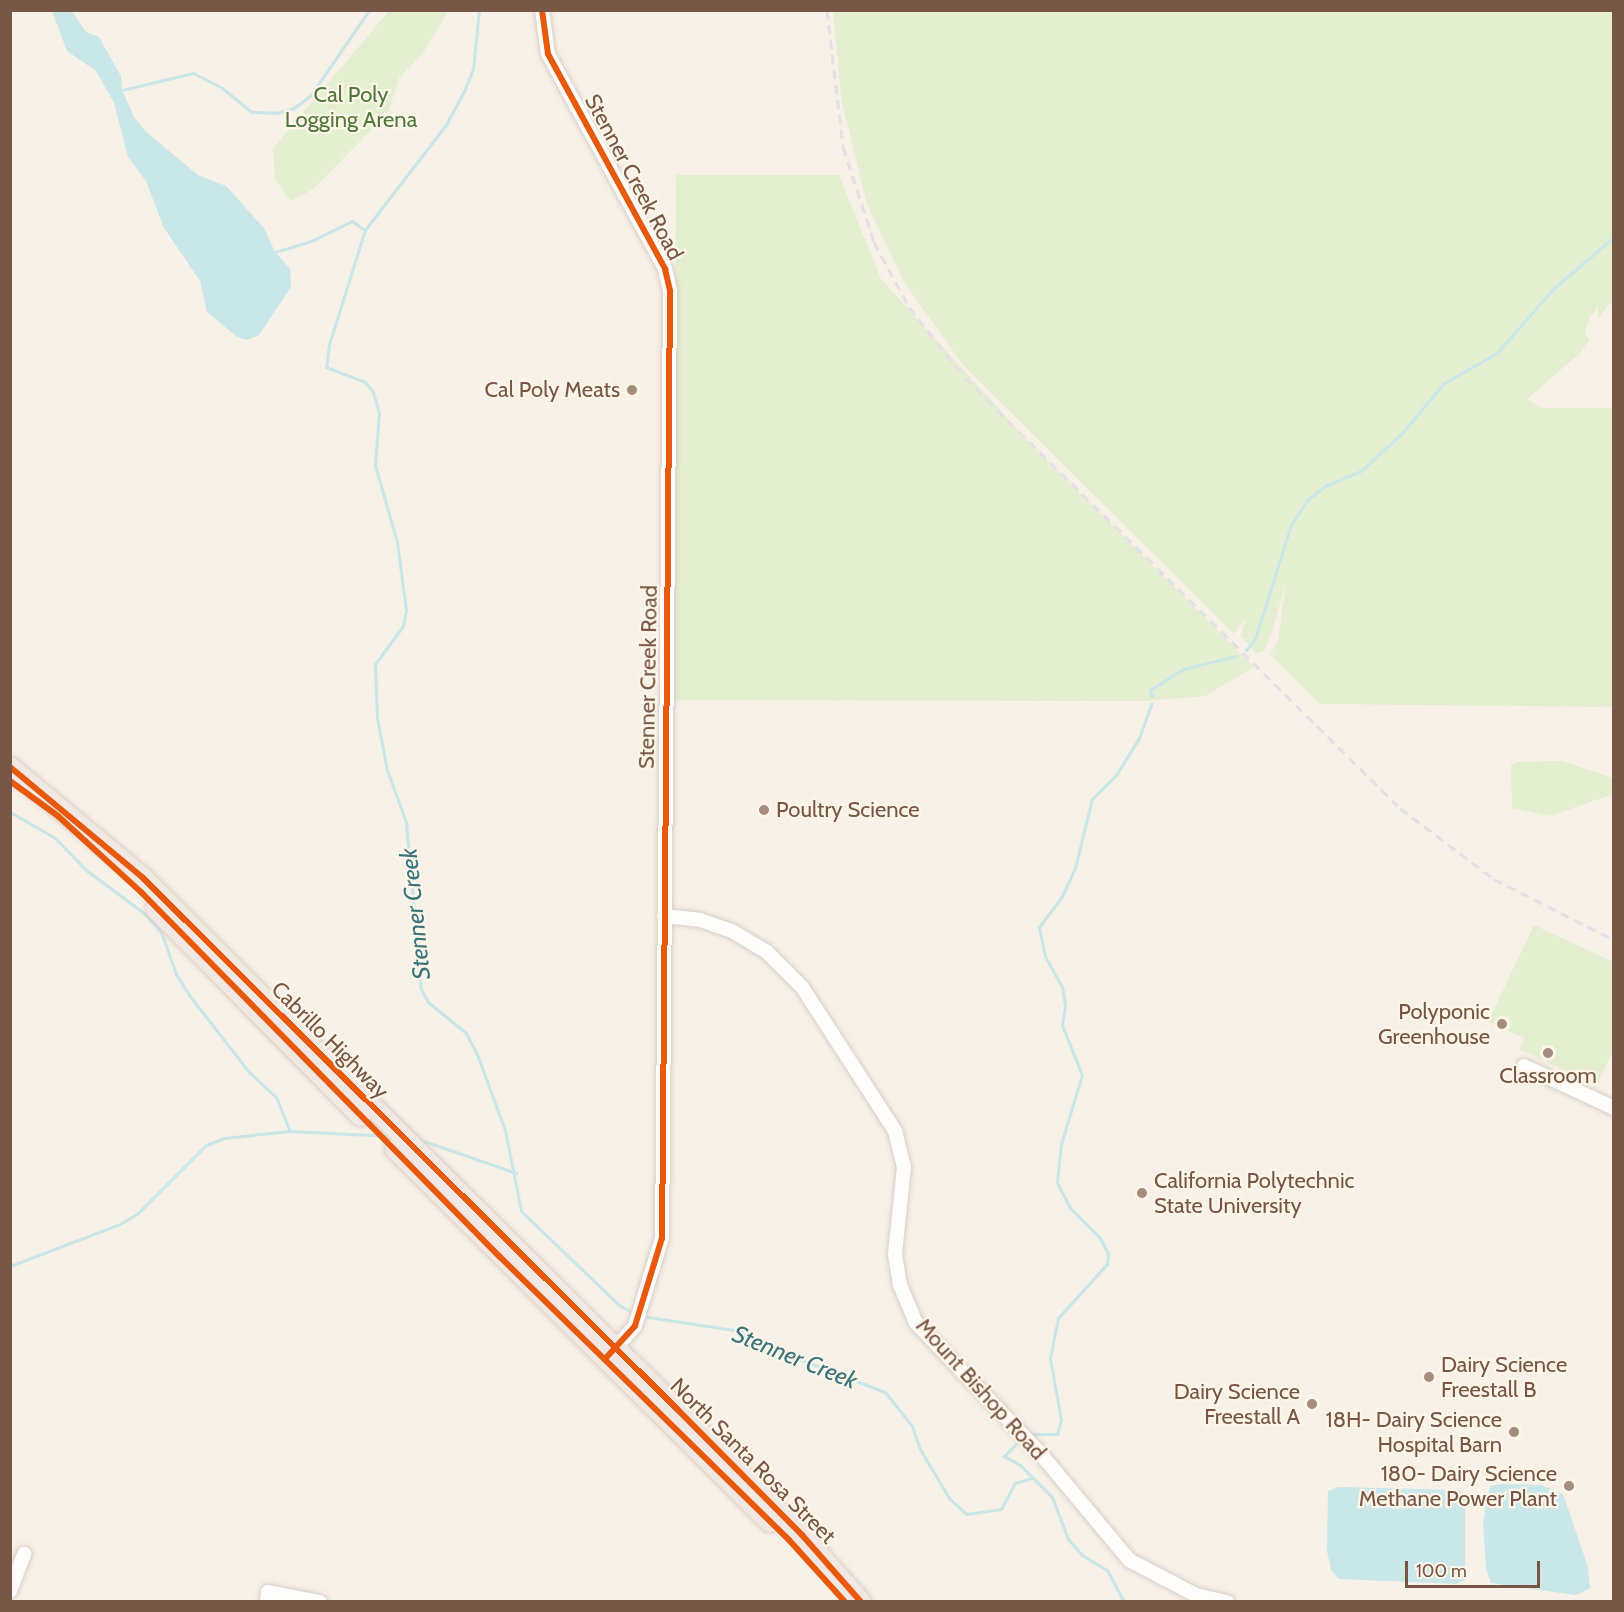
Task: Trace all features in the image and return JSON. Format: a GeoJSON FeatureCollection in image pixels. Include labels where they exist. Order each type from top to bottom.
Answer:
{"type":"FeatureCollection","features":[{"type":"Feature","properties":{"kind":"highway","name":"Cabrillo Highway"},"geometry":{"type":"LineString","coordinates":[[10,767],[96,835],[143,878],[610,1354]]}},
{"type":"Feature","properties":{"kind":"highway","name":"Cabrillo Highway"},"geometry":{"type":"LineString","coordinates":[[10,781],[58,816],[141,892],[610,1354]]}},
{"type":"Feature","properties":{"kind":"highway","name":"North Santa Rosa Street"},"geometry":{"type":"LineString","coordinates":[[610,1354],[789,1540],[845,1602]]}},
{"type":"Feature","properties":{"kind":"highway","name":"North Santa Rosa Street"},"geometry":{"type":"LineString","coordinates":[[610,1354],[802,1535],[861,1602]]}},
{"type":"Feature","properties":{"kind":"street","name":"Stenner Creek Road"},"geometry":{"type":"LineString","coordinates":[[542,10],[548,54],[665,269],[670,291],[662,1238],[642,1308],[634,1326],[610,1354]]}},
{"type":"Feature","properties":{"kind":"street","name":"Mount Bishop Road"},"geometry":{"type":"LineString","coordinates":[[664,916],[700,920],[732,931],[767,952],[802,987],[895,1131],[904,1167],[895,1254],[900,1285],[916,1323],[1040,1453],[1129,1560],[1196,1595],[1227,1602]]}},
{"type":"Feature","properties":{"kind":"street"},"geometry":{"type":"LineString","coordinates":[[1524,1066],[1614,1108]]}},
{"type":"Feature","properties":{"kind":"street"},"geometry":{"type":"LineString","coordinates":[[10,1591],[24,1554]]}},
{"type":"Feature","properties":{"kind":"street"},"geometry":{"type":"LineString","coordinates":[[268,1597],[320,1602]]}},
{"type":"Feature","properties":{"kind":"green space","name":"Cal Poly Logging Arena"},"geometry":{"type":"Polygon","coordinates":[[[389,11],[448,11],[423,53],[399,78],[388,113],[312,190],[290,201],[275,179],[273,148],[389,11]]]}},
{"type":"Feature","properties":{"kind":"green space"},"geometry":{"type":"Polygon","coordinates":[[[833,11],[1613,11],[1613,300],[1598,318],[1598,306],[1589,319],[1585,333],[1589,340],[1580,353],[1527,399],[1542,408],[1613,408],[1613,707],[1320,704],[1270,654],[1278,642],[1286,582],[1271,636],[1263,652],[1256,653],[1241,636],[1245,619],[1234,634],[962,364],[904,282],[867,204],[841,98],[833,11]]]}},
{"type":"Feature","properties":{"kind":"green space"},"geometry":{"type":"Polygon","coordinates":[[[676,175],[839,175],[881,279],[1027,440],[1254,667],[1205,696],[1144,701],[673,700],[676,175]]]}},
{"type":"Feature","properties":{"kind":"green space"},"geometry":{"type":"Polygon","coordinates":[[[1562,761],[1613,778],[1613,794],[1551,816],[1512,808],[1511,765],[1518,762],[1562,761]]]}},
{"type":"Feature","properties":{"kind":"green space"},"geometry":{"type":"Polygon","coordinates":[[[1534,925],[1613,962],[1613,1051],[1597,1085],[1519,1049],[1524,1038],[1488,1022],[1534,925]]]}},
{"type":"Feature","properties":{"kind":"water"},"geometry":{"type":"Polygon","coordinates":[[[52,11],[72,11],[86,32],[99,37],[121,76],[122,90],[134,117],[146,132],[198,175],[226,186],[264,228],[275,252],[290,269],[291,287],[259,335],[247,340],[237,337],[207,312],[200,281],[164,228],[146,181],[128,157],[114,103],[96,71],[67,51],[52,11]]]}},
{"type":"Feature","properties":{"kind":"water"},"geometry":{"type":"Polygon","coordinates":[[[1541,1485],[1563,1494],[1588,1567],[1590,1588],[1576,1595],[1491,1583],[1486,1569],[1483,1524],[1488,1492],[1491,1486],[1541,1485]]]}},
{"type":"Feature","properties":{"kind":"water"},"geometry":{"type":"Polygon","coordinates":[[[1339,1487],[1459,1490],[1465,1496],[1465,1580],[1457,1584],[1339,1579],[1331,1570],[1327,1551],[1328,1491],[1339,1487]]]}},
{"type":"Feature","properties":{"kind":"waterway"},"geometry":{"type":"LineString","coordinates":[[122,90],[193,73],[222,88],[252,112],[277,113],[294,108],[310,96],[369,10]]}},
{"type":"Feature","properties":{"kind":"waterway","name":"Stenner Creek"},"geometry":{"type":"LineString","coordinates":[[479,10],[473,69],[464,91],[445,126],[365,230],[329,344],[326,367],[365,382],[373,392],[379,413],[375,465],[397,542],[406,610],[403,626],[375,664],[377,718],[387,770],[406,822],[421,989],[428,1002],[466,1033],[478,1057],[505,1130],[521,1211],[619,1305],[635,1314]]}},
{"type":"Feature","properties":{"kind":"waterway"},"geometry":{"type":"LineString","coordinates":[[275,252],[311,241],[352,221],[365,230]]}},
{"type":"Feature","properties":{"kind":"waterway"},"geometry":{"type":"LineString","coordinates":[[1246,650],[1255,639],[1291,525],[1307,500],[1325,486],[1361,471],[1402,433],[1444,383],[1497,353],[1554,288],[1614,237]]}},
{"type":"Feature","properties":{"kind":"waterway"},"geometry":{"type":"LineString","coordinates":[[1152,696],[1150,690],[1183,669],[1236,656]]}},
{"type":"Feature","properties":{"kind":"waterway"},"geometry":{"type":"LineString","coordinates":[[1034,1434],[1057,1434],[1061,1420],[1050,1358],[1058,1318],[1107,1264],[1108,1253],[1100,1238],[1070,1208],[1057,1182],[1061,1144],[1082,1075],[1062,1025],[1065,1005],[1062,987],[1045,956],[1039,927],[1061,898],[1075,868],[1092,799],[1116,775],[1139,738],[1152,703]]}},
{"type":"Feature","properties":{"kind":"waterway"},"geometry":{"type":"LineString","coordinates":[[10,812],[55,838],[86,870],[144,913],[161,932],[176,974],[189,995],[249,1072],[276,1097],[290,1131]]}},
{"type":"Feature","properties":{"kind":"waterway"},"geometry":{"type":"LineString","coordinates":[[10,1266],[120,1224],[138,1213],[206,1145],[224,1138],[290,1131],[391,1136]]}},
{"type":"Feature","properties":{"kind":"waterway"},"geometry":{"type":"LineString","coordinates":[[418,1139],[516,1173]]}},
{"type":"Feature","properties":{"kind":"waterway","name":"Stenner Creek"},"geometry":{"type":"LineString","coordinates":[[641,1316],[741,1331],[786,1354],[885,1392],[912,1426],[920,1449],[949,1498],[966,1514],[1001,1509],[1015,1483],[1031,1478]]}},
{"type":"Feature","properties":{"kind":"waterway","name":"Stenner Creek"},"geometry":{"type":"LineString","coordinates":[[1018,1442],[1004,1456],[1020,1465],[1052,1497],[1068,1539],[1082,1555],[1107,1570],[1124,1602]]}},
{"type":"Feature","properties":{"kind":"railway"},"geometry":{"type":"LineString","coordinates":[[827,10],[843,147],[874,242],[909,307],[965,378],[1400,808],[1494,879],[1614,940]]}},
{"type":"Feature","properties":{"kind":"cycle path"},"geometry":{"type":"LineString","coordinates":[[542,10],[548,54],[665,269],[670,291],[662,1238],[635,1326],[605,1359]]}},
{"type":"Feature","properties":{"kind":"cycle path"},"geometry":{"type":"LineString","coordinates":[[10,767],[143,878],[802,1535],[861,1602]]}},
{"type":"Feature","properties":{"kind":"cycle path"},"geometry":{"type":"LineString","coordinates":[[10,781],[58,816],[141,892],[499,1256],[789,1540],[845,1602]]}},
{"type":"Feature","properties":{"kind":"place","name":"Cal Poly Meats"},"geometry":{"type":"Point","coordinates":[632,390]}},
{"type":"Feature","properties":{"kind":"place","name":"Poultry Science"},"geometry":{"type":"Point","coordinates":[764,810]}},
{"type":"Feature","properties":{"kind":"place","name":"Polyponic Greenhouse"},"geometry":{"type":"Point","coordinates":[1502,1024]}},
{"type":"Feature","properties":{"kind":"place","name":"Classroom"},"geometry":{"type":"Point","coordinates":[1548,1053]}},
{"type":"Feature","properties":{"kind":"place","name":"California Polytechnic State University"},"geometry":{"type":"Point","coordinates":[1142,1193]}},
{"type":"Feature","properties":{"kind":"place","name":"Dairy Science Freestall B"},"geometry":{"type":"Point","coordinates":[1429,1377]}},
{"type":"Feature","properties":{"kind":"place","name":"Dairy Science Freestall A"},"geometry":{"type":"Point","coordinates":[1312,1404]}},
{"type":"Feature","properties":{"kind":"place","name":"18H- Dairy Science Hospital Barn"},"geometry":{"type":"Point","coordinates":[1514,1432]}},
{"type":"Feature","properties":{"kind":"place","name":"180- Dairy Science Methane Power Plant"},"geometry":{"type":"Point","coordinates":[1569,1486]}}]}
